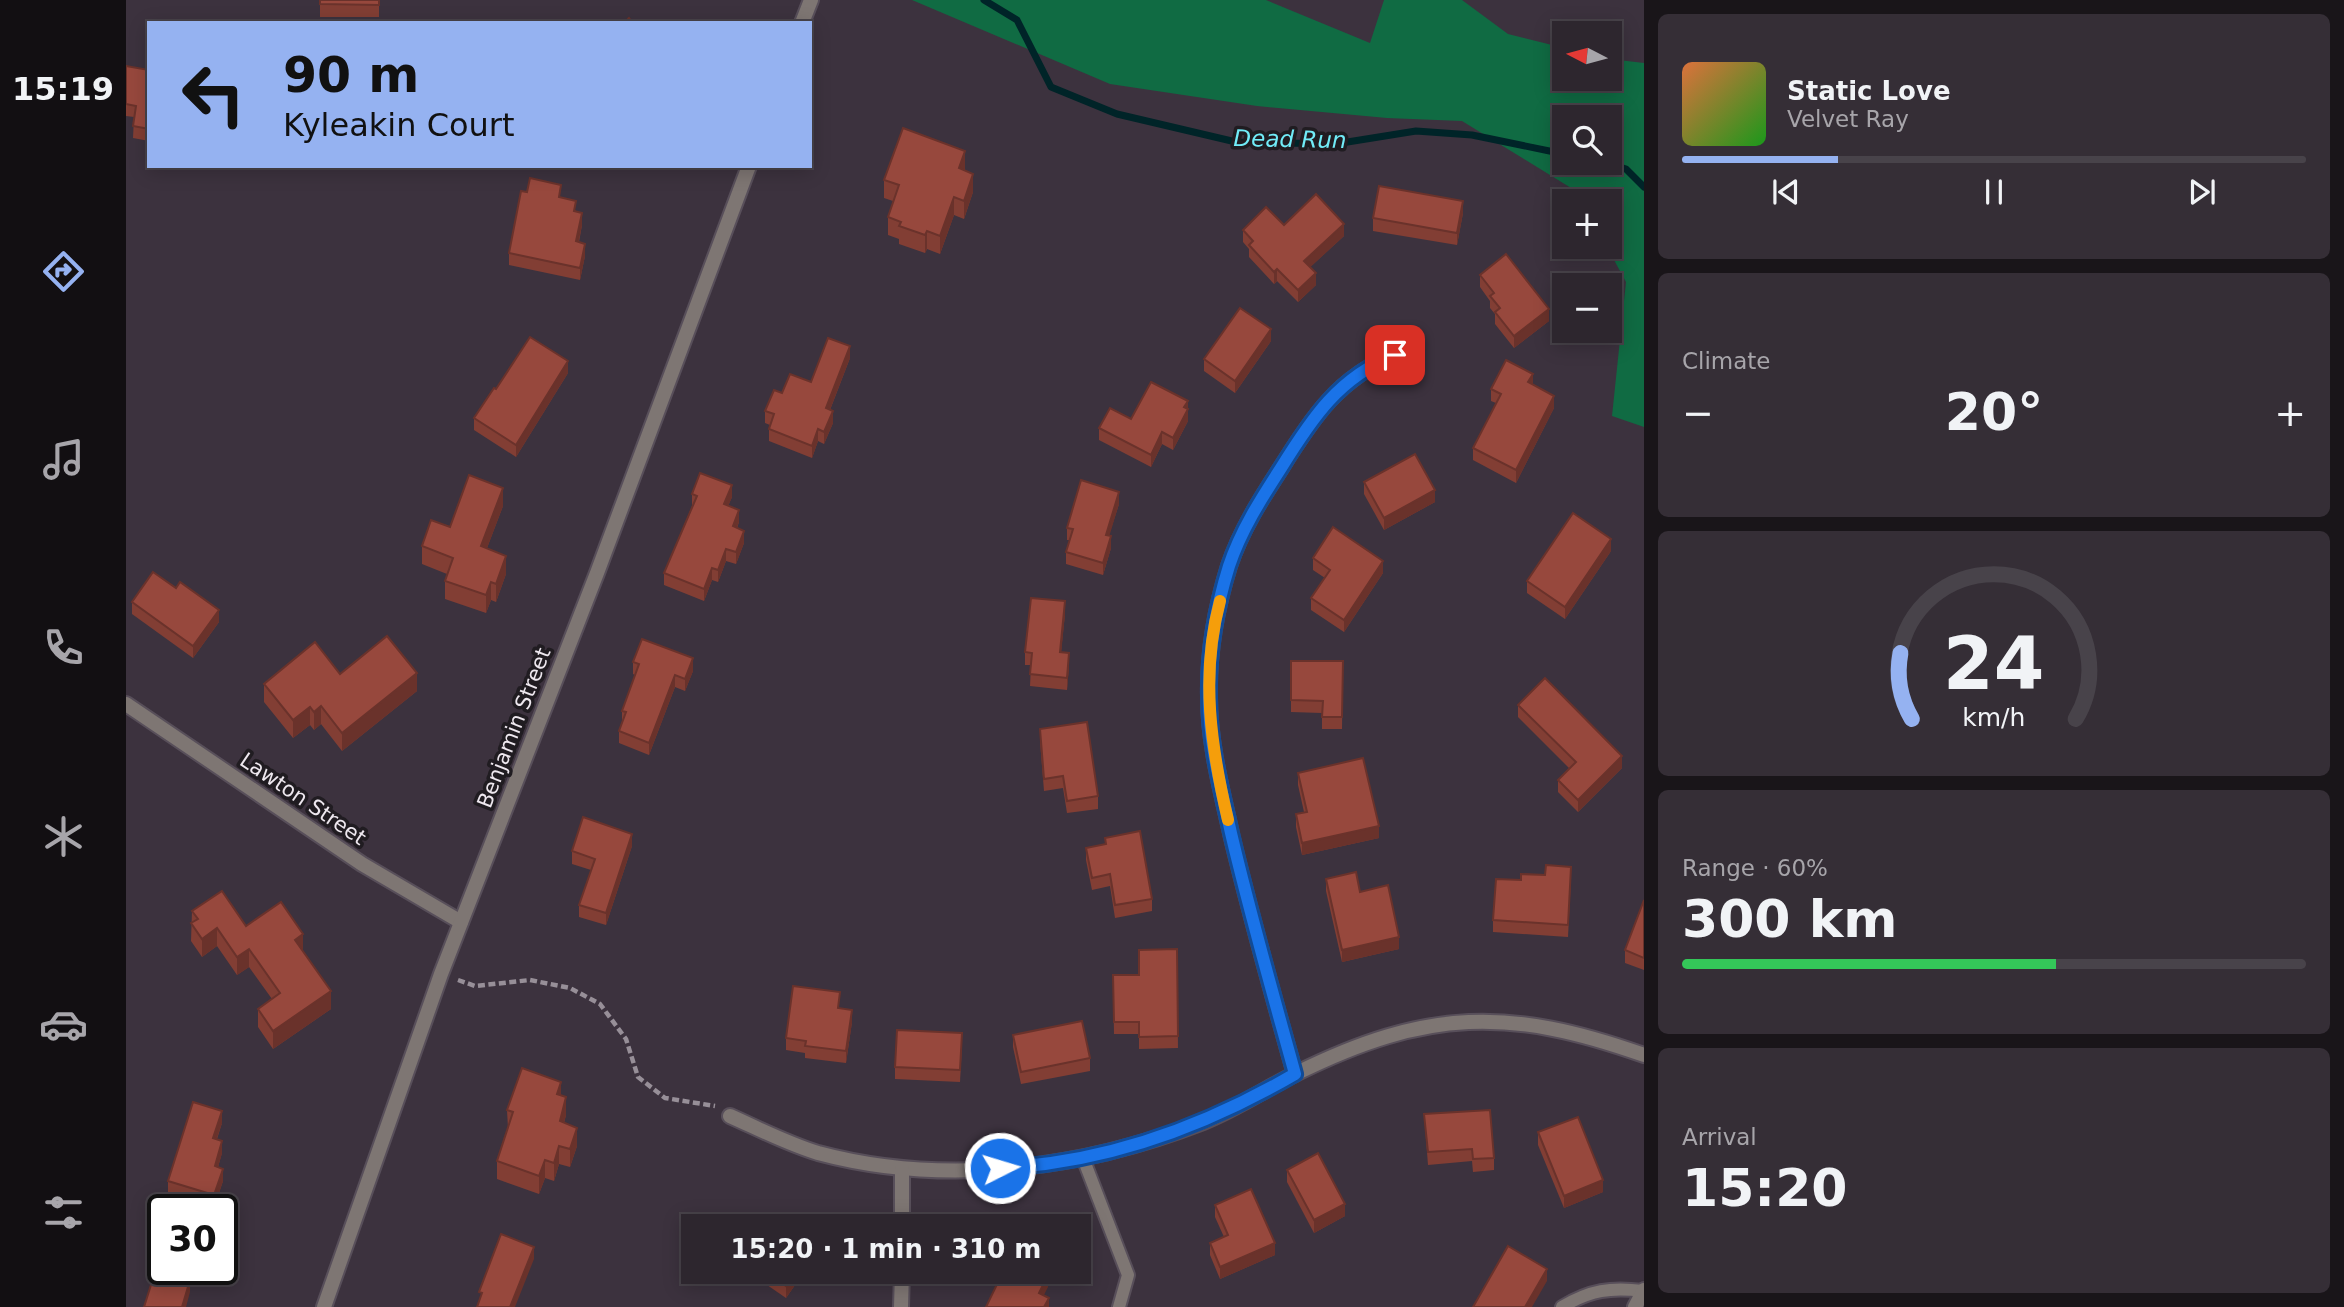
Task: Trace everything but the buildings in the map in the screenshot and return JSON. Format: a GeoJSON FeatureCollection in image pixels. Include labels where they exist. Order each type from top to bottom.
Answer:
{"type":"FeatureCollection","features":[{"type":"Feature","properties":{"kind":"street"},"geometry":{"type":"LineString","coordinates":[[803,21],[811,0]]}},
{"type":"Feature","properties":{"kind":"street","name":"Benjamin Street"},"geometry":{"type":"LineString","coordinates":[[324,1307],[441,974],[602,560],[748,168]]}},
{"type":"Feature","properties":{"kind":"street"},"geometry":{"type":"LineString","coordinates":[[1295,1074],[1248,904],[1216,766],[1209,698],[1211,654],[1217,611],[1230,564],[1249,520],[1327,401],[1345,382],[1369,365],[1395,355]]}},
{"type":"Feature","properties":{"kind":"street","name":"Lawton Street"},"geometry":{"type":"LineString","coordinates":[[126,705],[362,864],[461,922]]}},
{"type":"Feature","properties":{"kind":"street"},"geometry":{"type":"LineString","coordinates":[[730,1116],[817,1152],[902,1169],[957,1171],[1022,1167],[1083,1158],[1143,1144],[1206,1121],[1295,1074],[1362,1043],[1406,1030],[1455,1022],[1504,1021],[1551,1027],[1589,1036],[1644,1055]]}},
{"type":"Feature","properties":{"kind":"street"},"geometry":{"type":"LineString","coordinates":[[902,1169],[902,1214]]}},
{"type":"Feature","properties":{"kind":"street"},"geometry":{"type":"LineString","coordinates":[[901,1307],[902,1284]]}},
{"type":"Feature","properties":{"kind":"street"},"geometry":{"type":"LineString","coordinates":[[1635,1307],[1644,1290]]}},
{"type":"Feature","properties":{"kind":"lane"},"geometry":{"type":"LineString","coordinates":[[1083,1158],[1128,1275],[1119,1307]]}},
{"type":"Feature","properties":{"kind":"lane"},"geometry":{"type":"LineString","coordinates":[[1562,1307],[1584,1294],[1613,1288],[1644,1290]]}},
{"type":"Feature","properties":{"kind":"path"},"geometry":{"type":"LineString","coordinates":[[441,974],[475,986],[530,980],[570,988],[600,1004],[626,1039],[638,1077],[665,1098],[718,1106],[730,1116]]}},
{"type":"Feature","properties":{"kind":"green space"},"geometry":{"type":"Polygon","coordinates":[[[912,0],[1266,0],[1370,43],[1384,0],[1462,0],[1508,34],[1552,45],[1552,91],[1622,91],[1622,60],[1644,63],[1644,427],[1612,416],[1620,343],[1622,343],[1626,282],[1614,259],[1622,259],[1622,189],[1573,189],[1462,121],[1387,118],[1257,106],[1110,84],[912,0]]]}},
{"type":"Feature","properties":{"kind":"waterway","name":"Dead Run"},"geometry":{"type":"LineString","coordinates":[[984,0],[1017,20],[1051,87],[1117,114],[1236,142],[1335,144],[1416,131],[1472,135],[1552,152]]}},
{"type":"Feature","properties":{"kind":"waterway","name":"Dead Run"},"geometry":{"type":"LineString","coordinates":[[1622,168],[1644,187]]}},
{"type":"Feature","properties":{"kind":"slow traffic"},"geometry":{"type":"LineString","coordinates":[[1220,601],[1211,654],[1209,698],[1212,747],[1228,820]]}},
{"type":"Feature","properties":{"kind":"route"},"geometry":{"type":"LineString","coordinates":[[1000,1168],[1083,1158],[1143,1144],[1206,1121],[1295,1074],[1248,904],[1212,747],[1209,698],[1211,654],[1217,611],[1230,564],[1249,520],[1327,401],[1357,373],[1395,355]]}}]}
